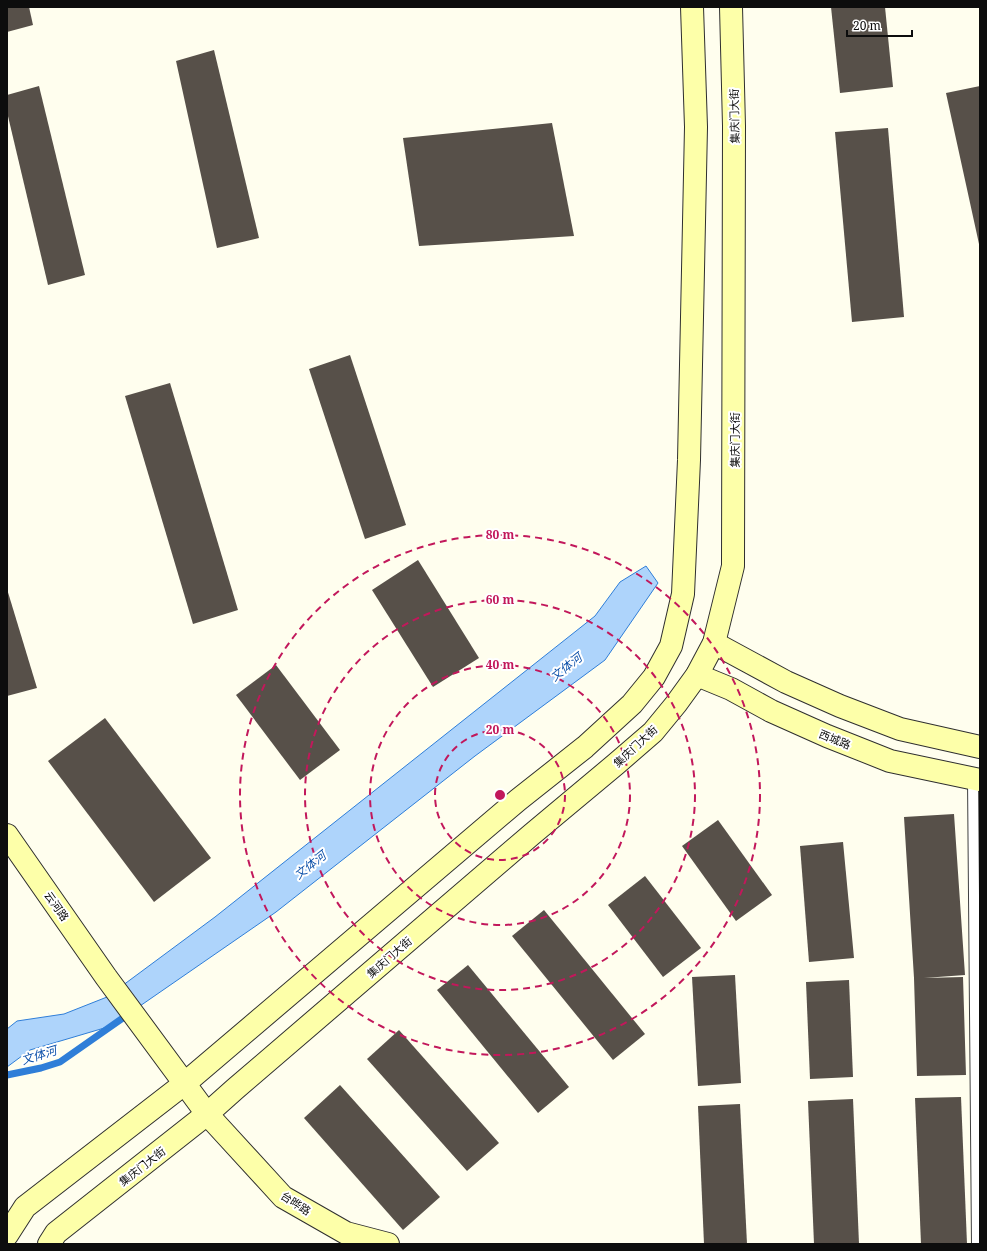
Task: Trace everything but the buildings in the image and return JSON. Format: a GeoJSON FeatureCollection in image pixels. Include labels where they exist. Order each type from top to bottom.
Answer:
{"type":"FeatureCollection","features":[{"type":"Feature","properties":{"kind":"main road"},"geometry":{"type":"LineString","coordinates":[[7,1235],[25,1207],[184,1084],[518,800],[585,747],[632,704],[654,677],[671,646],[683,594],[689,460],[696,127],[692,7]]}},
{"type":"Feature","properties":{"kind":"main road","name":"集庆门大街"},"geometry":{"type":"LineString","coordinates":[[49,1244],[56,1233],[207,1114],[428,923],[627,755],[653,732],[697,675],[714,643],[733,566],[734,126],[731,7]]}},
{"type":"Feature","properties":{"kind":"main road"},"geometry":{"type":"LineString","coordinates":[[714,643],[786,682],[893,727],[980,747]]}},
{"type":"Feature","properties":{"kind":"main road","name":"西城路"},"geometry":{"type":"LineString","coordinates":[[697,675],[731,689],[778,714],[827,736],[890,761],[976,780]]}},
{"type":"Feature","properties":{"kind":"main road","name":"云河路"},"geometry":{"type":"LineString","coordinates":[[7,835],[151,1039]]}},
{"type":"Feature","properties":{"kind":"main road","name":"台晔路"},"geometry":{"type":"LineString","coordinates":[[151,1039],[207,1114],[283,1197],[346,1233],[388,1244]]}},
{"type":"Feature","properties":{"kind":"lane"},"geometry":{"type":"LineString","coordinates":[[976,780],[977,1244]]}},
{"type":"Feature","properties":{"kind":"water"},"geometry":{"type":"Polygon","coordinates":[[[646,566],[658,583],[605,660],[475,756],[276,912],[111,1026],[30,1050],[7,1067],[7,1029],[17,1021],[64,1014],[107,997],[215,917],[595,616],[620,582],[646,566]]]}},
{"type":"Feature","properties":{"kind":"waterway","name":"文体河"},"geometry":{"type":"LineString","coordinates":[[7,1075],[41,1068],[60,1062],[130,1013]]}}]}
